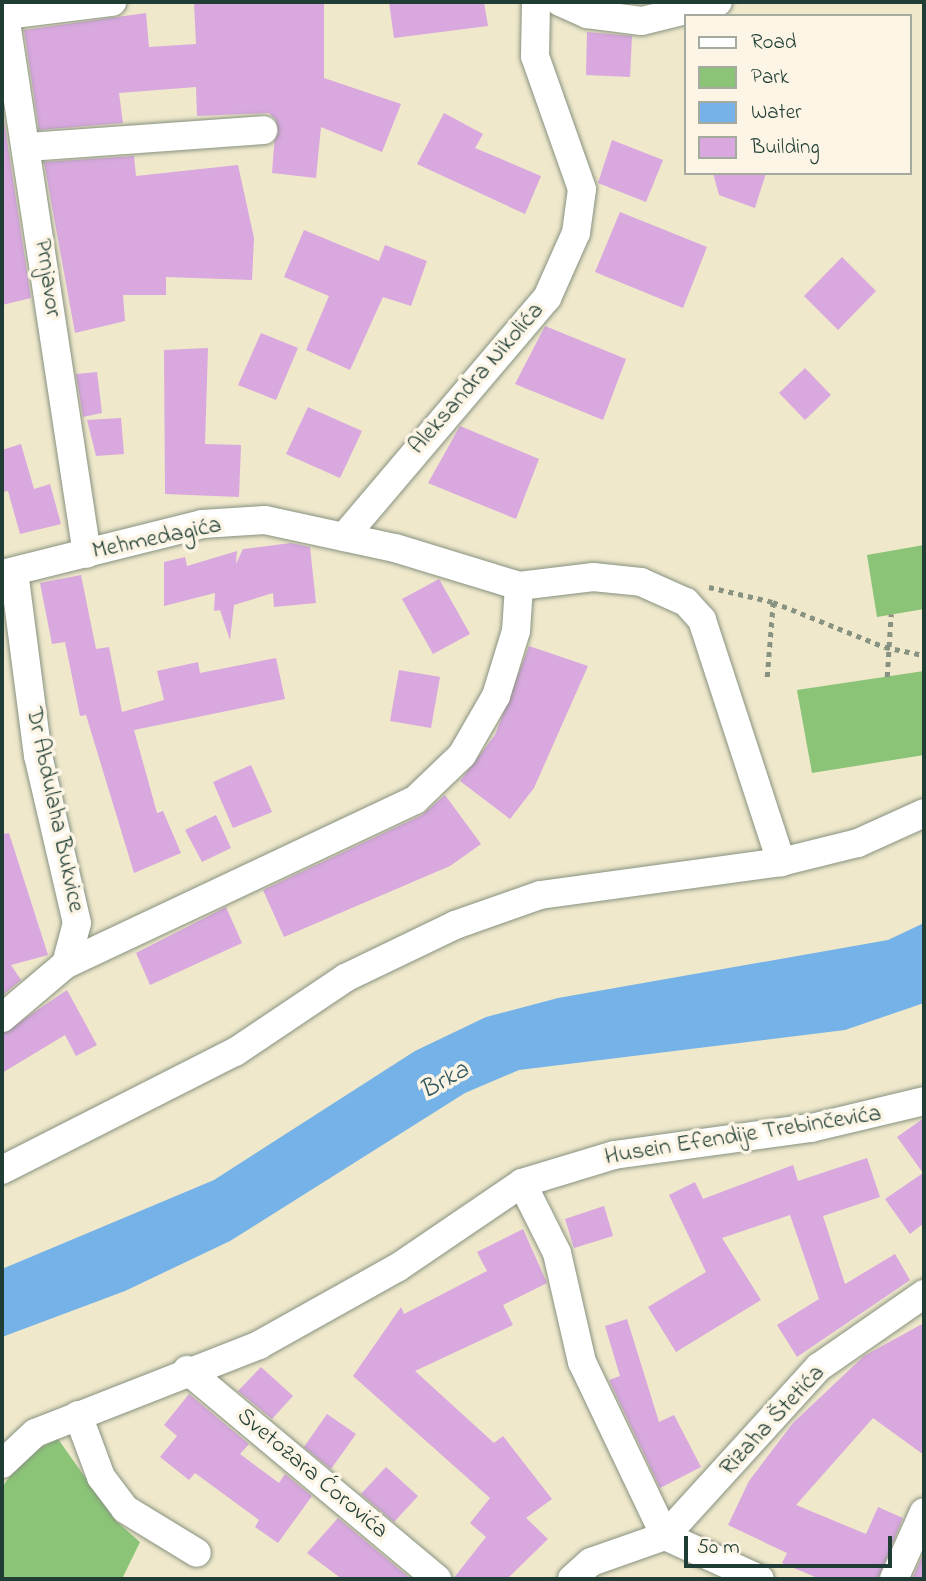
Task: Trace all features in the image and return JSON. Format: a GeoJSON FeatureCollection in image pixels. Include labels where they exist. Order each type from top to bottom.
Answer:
{"type":"FeatureCollection","features":[{"type":"Feature","properties":{"kind":"street"},"geometry":{"type":"LineString","coordinates":[[5,8],[112,2]]}},
{"type":"Feature","properties":{"kind":"street","name":"Aleksandra Nikolića"},"geometry":{"type":"LineString","coordinates":[[344,537],[547,298],[576,233],[582,189],[538,66],[536,2]]}},
{"type":"Feature","properties":{"kind":"street"},"geometry":{"type":"LineString","coordinates":[[560,2],[587,14],[642,21],[718,2]]}},
{"type":"Feature","properties":{"kind":"street","name":"Prnjavor"},"geometry":{"type":"LineString","coordinates":[[5,8],[28,147],[86,554]]}},
{"type":"Feature","properties":{"kind":"street"},"geometry":{"type":"LineString","coordinates":[[28,147],[263,130]]}},
{"type":"Feature","properties":{"kind":"street","name":"Mehmedagića"},"geometry":{"type":"LineString","coordinates":[[8,573],[202,524],[265,520],[395,548],[519,586]]}},
{"type":"Feature","properties":{"kind":"street","name":"Dr Abdulaha Bukvice"},"geometry":{"type":"LineString","coordinates":[[8,573],[38,756],[77,923],[66,964]]}},
{"type":"Feature","properties":{"kind":"street"},"geometry":{"type":"LineString","coordinates":[[2,1018],[66,964],[415,800],[462,755],[496,696],[516,631],[519,586],[593,577],[641,582],[670,594],[702,620],[781,862]]}},
{"type":"Feature","properties":{"kind":"street"},"geometry":{"type":"LineString","coordinates":[[2,1170],[235,1052],[345,978],[455,925],[540,895],[781,862],[859,843],[924,813]]}},
{"type":"Feature","properties":{"kind":"street","name":"Husein Efendije Trebinčevića"},"geometry":{"type":"LineString","coordinates":[[2,1464],[35,1433],[187,1370],[259,1345],[397,1268],[522,1183],[614,1155],[811,1128],[924,1101]]}},
{"type":"Feature","properties":{"kind":"street"},"geometry":{"type":"LineString","coordinates":[[522,1183],[557,1253],[582,1362],[665,1536],[760,1579]]}},
{"type":"Feature","properties":{"kind":"street","name":"Rizaha Štetića"},"geometry":{"type":"LineString","coordinates":[[665,1536],[819,1367],[924,1294]]}},
{"type":"Feature","properties":{"kind":"street","name":"Svetozara Ćorovića"},"geometry":{"type":"LineString","coordinates":[[187,1370],[438,1579]]}},
{"type":"Feature","properties":{"kind":"street"},"geometry":{"type":"LineString","coordinates":[[78,1415],[102,1477],[125,1509],[197,1553]]}},
{"type":"Feature","properties":{"kind":"street"},"geometry":{"type":"LineString","coordinates":[[894,1579],[924,1512]]}},
{"type":"Feature","properties":{"kind":"street"},"geometry":{"type":"LineString","coordinates":[[581,1571],[665,1536]]}},
{"type":"Feature","properties":{"kind":"path"},"geometry":{"type":"LineString","coordinates":[[670,594],[704,587],[774,602],[885,647],[924,655]]}},
{"type":"Feature","properties":{"kind":"path"},"geometry":{"type":"LineString","coordinates":[[767,677],[774,602]]}},
{"type":"Feature","properties":{"kind":"path"},"geometry":{"type":"LineString","coordinates":[[887,677],[885,647],[891,614]]}},
{"type":"Feature","properties":{"kind":"green space"},"geometry":{"type":"Polygon","coordinates":[[[924,545],[924,609],[877,617],[867,555],[924,545]]]}},
{"type":"Feature","properties":{"kind":"green space"},"geometry":{"type":"Polygon","coordinates":[[[924,671],[924,755],[812,773],[797,690],[924,671]]]}},
{"type":"Feature","properties":{"kind":"green space"},"geometry":{"type":"Polygon","coordinates":[[[58,1439],[116,1521],[140,1542],[122,1579],[2,1579],[2,1487],[26,1455],[58,1439]]]}},
{"type":"Feature","properties":{"kind":"water","name":"Brka"},"geometry":{"type":"Polygon","coordinates":[[[924,923],[924,1003],[845,1030],[519,1070],[465,1093],[230,1241],[125,1291],[2,1337],[2,1269],[214,1180],[415,1051],[486,1017],[558,998],[888,940],[924,923]]]}},
{"type":"Feature","properties":{"kind":"building"},"geometry":{"type":"Polygon","coordinates":[[[324,2],[324,78],[401,104],[382,152],[321,127],[316,178],[272,173],[276,120],[269,113],[197,116],[196,87],[119,93],[123,123],[39,130],[24,30],[146,13],[149,47],[196,44],[194,3],[324,2]]]}},
{"type":"Feature","properties":{"kind":"building"},"geometry":{"type":"Polygon","coordinates":[[[389,2],[484,2],[488,26],[394,38],[389,2]]]}},
{"type":"Feature","properties":{"kind":"building"},"geometry":{"type":"Polygon","coordinates":[[[587,32],[632,36],[630,77],[586,75],[587,32]]]}},
{"type":"Feature","properties":{"kind":"building"},"geometry":{"type":"Polygon","coordinates":[[[2,107],[31,298],[2,305],[2,107]]]}},
{"type":"Feature","properties":{"kind":"building"},"geometry":{"type":"Polygon","coordinates":[[[444,113],[483,134],[475,148],[541,176],[525,214],[417,164],[444,113]]]}},
{"type":"Feature","properties":{"kind":"building"},"geometry":{"type":"Polygon","coordinates":[[[612,140],[663,160],[646,202],[598,183],[612,140]]]}},
{"type":"Feature","properties":{"kind":"building"},"geometry":{"type":"Polygon","coordinates":[[[134,156],[136,176],[238,165],[254,238],[252,280],[166,277],[166,295],[123,295],[125,321],[75,333],[44,162],[134,156]]]}},
{"type":"Feature","properties":{"kind":"building"},"geometry":{"type":"Polygon","coordinates":[[[714,175],[765,175],[755,208],[719,195],[714,175]]]}},
{"type":"Feature","properties":{"kind":"building"},"geometry":{"type":"Polygon","coordinates":[[[620,212],[707,247],[683,308],[595,272],[620,212]]]}},
{"type":"Feature","properties":{"kind":"building"},"geometry":{"type":"Polygon","coordinates":[[[304,230],[379,261],[385,245],[427,261],[411,306],[383,297],[350,370],[306,350],[329,296],[284,277],[304,230]]]}},
{"type":"Feature","properties":{"kind":"building"},"geometry":{"type":"Polygon","coordinates":[[[842,257],[876,291],[838,330],[804,296],[842,257]]]}},
{"type":"Feature","properties":{"kind":"building"},"geometry":{"type":"Polygon","coordinates":[[[545,326],[626,359],[603,420],[515,384],[545,326]]]}},
{"type":"Feature","properties":{"kind":"building"},"geometry":{"type":"Polygon","coordinates":[[[261,333],[298,348],[276,400],[238,385],[261,333]]]}},
{"type":"Feature","properties":{"kind":"building"},"geometry":{"type":"Polygon","coordinates":[[[208,348],[205,444],[241,445],[239,497],[165,494],[164,350],[208,348]]]}},
{"type":"Feature","properties":{"kind":"building"},"geometry":{"type":"Polygon","coordinates":[[[805,368],[831,395],[805,420],[779,393],[805,368]]]}},
{"type":"Feature","properties":{"kind":"building"},"geometry":{"type":"Polygon","coordinates":[[[97,372],[102,413],[83,417],[76,374],[97,372]]]}},
{"type":"Feature","properties":{"kind":"building"},"geometry":{"type":"Polygon","coordinates":[[[308,407],[362,431],[340,478],[286,454],[308,407]]]}},
{"type":"Feature","properties":{"kind":"building"},"geometry":{"type":"Polygon","coordinates":[[[121,418],[124,454],[96,456],[87,420],[121,418]]]}},
{"type":"Feature","properties":{"kind":"building"},"geometry":{"type":"Polygon","coordinates":[[[460,426],[539,459],[516,519],[428,483],[460,426]]]}},
{"type":"Feature","properties":{"kind":"building"},"geometry":{"type":"Polygon","coordinates":[[[21,444],[34,489],[50,484],[61,524],[20,534],[8,491],[2,492],[2,450],[21,444]]]}},
{"type":"Feature","properties":{"kind":"building"},"geometry":{"type":"Polygon","coordinates":[[[291,543],[310,547],[316,603],[274,607],[273,593],[234,605],[230,640],[220,610],[214,611],[215,593],[164,606],[164,562],[185,557],[187,566],[237,551],[236,564],[243,549],[291,543]]]}},
{"type":"Feature","properties":{"kind":"building"},"geometry":{"type":"Polygon","coordinates":[[[81,575],[96,649],[109,647],[122,712],[164,700],[157,671],[198,662],[200,673],[276,658],[285,699],[134,730],[157,813],[163,811],[181,853],[134,873],[86,715],[80,716],[65,642],[52,644],[40,583],[81,575]]]}},
{"type":"Feature","properties":{"kind":"building"},"geometry":{"type":"Polygon","coordinates":[[[439,579],[470,634],[433,654],[402,599],[439,579]]]}},
{"type":"Feature","properties":{"kind":"building"},"geometry":{"type":"Polygon","coordinates":[[[529,646],[588,666],[534,788],[510,819],[460,781],[495,735],[529,646]]]}},
{"type":"Feature","properties":{"kind":"building"},"geometry":{"type":"Polygon","coordinates":[[[399,670],[440,677],[431,728],[390,721],[399,670]]]}},
{"type":"Feature","properties":{"kind":"building"},"geometry":{"type":"Polygon","coordinates":[[[251,765],[272,812],[233,828],[213,782],[251,765]]]}},
{"type":"Feature","properties":{"kind":"building"},"geometry":{"type":"Polygon","coordinates":[[[445,795],[481,844],[450,866],[284,937],[263,890],[422,815],[445,795]]]}},
{"type":"Feature","properties":{"kind":"building"},"geometry":{"type":"Polygon","coordinates":[[[216,815],[231,848],[202,862],[185,830],[216,815]]]}},
{"type":"Feature","properties":{"kind":"building"},"geometry":{"type":"Polygon","coordinates":[[[9,833],[48,955],[11,965],[21,980],[2,996],[2,834],[9,833]]]}},
{"type":"Feature","properties":{"kind":"building"},"geometry":{"type":"Polygon","coordinates":[[[226,907],[242,943],[150,985],[136,953],[226,907]]]}},
{"type":"Feature","properties":{"kind":"building"},"geometry":{"type":"Polygon","coordinates":[[[67,990],[97,1045],[76,1056],[65,1035],[2,1073],[2,1034],[67,990]]]}},
{"type":"Feature","properties":{"kind":"building"},"geometry":{"type":"Polygon","coordinates":[[[924,1118],[924,1223],[910,1234],[885,1199],[923,1173],[897,1137],[924,1118]]]}},
{"type":"Feature","properties":{"kind":"building"},"geometry":{"type":"Polygon","coordinates":[[[867,1158],[880,1197],[823,1216],[845,1284],[895,1254],[910,1280],[797,1357],[777,1325],[819,1299],[790,1215],[722,1238],[761,1300],[676,1352],[648,1307],[706,1272],[669,1195],[695,1182],[703,1199],[793,1165],[798,1181],[867,1158]]]}},
{"type":"Feature","properties":{"kind":"building"},"geometry":{"type":"Polygon","coordinates":[[[604,1206],[613,1236],[574,1248],[565,1219],[604,1206]]]}},
{"type":"Feature","properties":{"kind":"building"},"geometry":{"type":"Polygon","coordinates":[[[523,1229],[547,1283],[503,1305],[513,1325],[415,1371],[494,1443],[503,1436],[552,1499],[526,1518],[548,1539],[507,1579],[453,1579],[486,1537],[470,1523],[490,1498],[353,1376],[401,1307],[404,1314],[487,1271],[477,1252],[523,1229]]]}},
{"type":"Feature","properties":{"kind":"building"},"geometry":{"type":"Polygon","coordinates":[[[627,1319],[659,1422],[674,1415],[701,1467],[660,1488],[609,1380],[620,1376],[605,1326],[627,1319]]]}},
{"type":"Feature","properties":{"kind":"building"},"geometry":{"type":"Polygon","coordinates":[[[924,1323],[924,1455],[873,1418],[796,1505],[866,1534],[878,1507],[903,1518],[878,1579],[820,1579],[782,1563],[787,1553],[728,1525],[749,1481],[793,1423],[864,1356],[924,1323]]]}},
{"type":"Feature","properties":{"kind":"building"},"geometry":{"type":"Polygon","coordinates":[[[261,1367],[293,1396],[272,1419],[238,1391],[261,1367]]]}},
{"type":"Feature","properties":{"kind":"building"},"geometry":{"type":"Polygon","coordinates":[[[189,1394],[249,1444],[240,1454],[279,1483],[285,1474],[312,1496],[278,1543],[255,1527],[259,1520],[195,1473],[189,1480],[160,1457],[177,1436],[164,1425],[189,1394]]]}},
{"type":"Feature","properties":{"kind":"building"},"geometry":{"type":"Polygon","coordinates":[[[327,1414],[356,1434],[331,1469],[304,1447],[327,1414]]]}},
{"type":"Feature","properties":{"kind":"building"},"geometry":{"type":"Polygon","coordinates":[[[386,1467],[418,1496],[394,1522],[361,1494],[386,1467]]]}},
{"type":"Feature","properties":{"kind":"building"},"geometry":{"type":"Polygon","coordinates":[[[338,1518],[411,1579],[342,1579],[307,1553],[338,1518]]]}},
{"type":"Feature","properties":{"kind":"building"},"geometry":{"type":"Polygon","coordinates":[[[924,1552],[924,1579],[912,1579],[924,1552]]]}}]}
